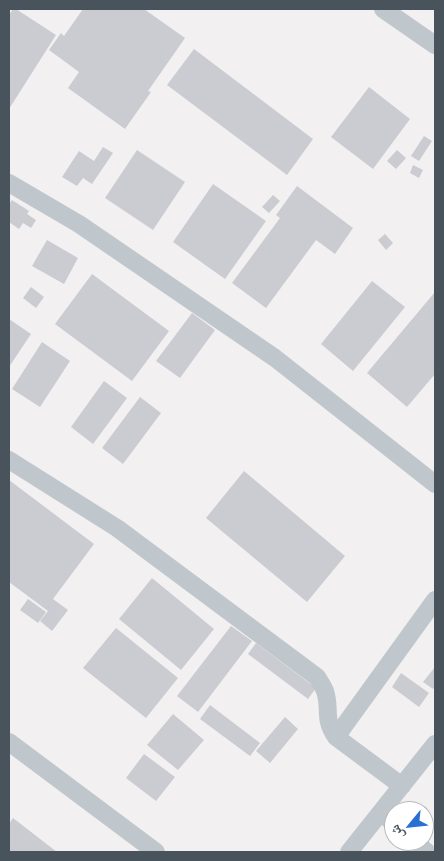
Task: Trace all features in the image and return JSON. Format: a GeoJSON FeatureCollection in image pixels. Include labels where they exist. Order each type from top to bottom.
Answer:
{"type":"FeatureCollection","features":[{"type":"Feature","properties":{"kind":"street"},"geometry":{"type":"LineString","coordinates":[[383,9],[435,45]]}},
{"type":"Feature","properties":{"kind":"street"},"geometry":{"type":"LineString","coordinates":[[9,183],[80,224],[275,358],[435,484]]}},
{"type":"Feature","properties":{"kind":"street"},"geometry":{"type":"LineString","coordinates":[[9,460],[117,528],[317,677],[325,691],[327,718],[330,729],[336,737],[402,786]]}},
{"type":"Feature","properties":{"kind":"street"},"geometry":{"type":"LineString","coordinates":[[336,737],[432,612]]}},
{"type":"Feature","properties":{"kind":"street"},"geometry":{"type":"LineString","coordinates":[[9,742],[156,852]]}},
{"type":"Feature","properties":{"kind":"street"},"geometry":{"type":"LineString","coordinates":[[349,852],[435,744]]}},
{"type":"Feature","properties":{"kind":"street"},"geometry":{"type":"LineString","coordinates":[[381,812],[384,815]]}},
{"type":"Feature","properties":{"kind":"building"},"geometry":{"type":"Polygon","coordinates":[[[13,9],[16,9],[56,35],[9,109],[9,15],[13,9]]]}},
{"type":"Feature","properties":{"kind":"building"},"geometry":{"type":"Polygon","coordinates":[[[83,9],[144,9],[185,38],[148,91],[151,92],[125,129],[68,88],[79,72],[49,50],[61,33],[64,36],[83,9]]]}},
{"type":"Feature","properties":{"kind":"building"},"geometry":{"type":"Polygon","coordinates":[[[194,49],[313,139],[287,175],[167,85],[194,49]]]}},
{"type":"Feature","properties":{"kind":"building"},"geometry":{"type":"Polygon","coordinates":[[[369,87],[410,119],[373,169],[331,137],[369,87]]]}},
{"type":"Feature","properties":{"kind":"building"},"geometry":{"type":"Polygon","coordinates":[[[424,136],[432,141],[419,161],[411,156],[424,136]]]}},
{"type":"Feature","properties":{"kind":"building"},"geometry":{"type":"Polygon","coordinates":[[[103,147],[113,153],[92,184],[83,178],[77,186],[62,177],[79,151],[94,161],[103,147]]]}},
{"type":"Feature","properties":{"kind":"building"},"geometry":{"type":"Polygon","coordinates":[[[137,150],[185,182],[153,230],[105,198],[137,150]]]}},
{"type":"Feature","properties":{"kind":"building"},"geometry":{"type":"Polygon","coordinates":[[[397,150],[406,158],[396,169],[387,161],[397,150]]]}},
{"type":"Feature","properties":{"kind":"building"},"geometry":{"type":"Polygon","coordinates":[[[413,165],[423,170],[419,178],[410,173],[413,165]]]}},
{"type":"Feature","properties":{"kind":"building"},"geometry":{"type":"Polygon","coordinates":[[[213,184],[266,221],[225,279],[173,242],[213,184]]]}},
{"type":"Feature","properties":{"kind":"building"},"geometry":{"type":"Polygon","coordinates":[[[297,186],[353,228],[335,254],[316,240],[266,308],[232,283],[280,218],[276,215],[297,186]]]}},
{"type":"Feature","properties":{"kind":"building"},"geometry":{"type":"Polygon","coordinates":[[[273,195],[280,201],[269,213],[262,207],[273,195]]]}},
{"type":"Feature","properties":{"kind":"building"},"geometry":{"type":"Polygon","coordinates":[[[12,200],[29,211],[27,214],[36,220],[31,228],[23,223],[19,229],[9,222],[9,204],[12,200]]]}},
{"type":"Feature","properties":{"kind":"building"},"geometry":{"type":"Polygon","coordinates":[[[385,234],[393,243],[386,250],[378,240],[385,234]]]}},
{"type":"Feature","properties":{"kind":"building"},"geometry":{"type":"Polygon","coordinates":[[[47,240],[78,258],[64,284],[32,266],[47,240]]]}},
{"type":"Feature","properties":{"kind":"building"},"geometry":{"type":"Polygon","coordinates":[[[92,274],[169,331],[132,381],[55,324],[92,274]]]}},
{"type":"Feature","properties":{"kind":"building"},"geometry":{"type":"Polygon","coordinates":[[[372,281],[405,307],[353,371],[321,344],[372,281]]]}},
{"type":"Feature","properties":{"kind":"building"},"geometry":{"type":"Polygon","coordinates":[[[31,287],[44,297],[36,308],[23,298],[31,287]]]}},
{"type":"Feature","properties":{"kind":"building"},"geometry":{"type":"Polygon","coordinates":[[[435,292],[435,374],[407,407],[367,373],[435,292]]]}},
{"type":"Feature","properties":{"kind":"building"},"geometry":{"type":"Polygon","coordinates":[[[192,313],[215,330],[180,378],[156,361],[192,313]]]}},
{"type":"Feature","properties":{"kind":"building"},"geometry":{"type":"Polygon","coordinates":[[[9,319],[31,334],[9,367],[9,319]]]}},
{"type":"Feature","properties":{"kind":"building"},"geometry":{"type":"Polygon","coordinates":[[[42,342],[70,361],[40,407],[12,389],[42,342]]]}},
{"type":"Feature","properties":{"kind":"building"},"geometry":{"type":"Polygon","coordinates":[[[104,381],[127,398],[93,444],[71,427],[104,381]]]}},
{"type":"Feature","properties":{"kind":"building"},"geometry":{"type":"Polygon","coordinates":[[[140,397],[161,413],[123,464],[102,448],[140,397]]]}},
{"type":"Feature","properties":{"kind":"building"},"geometry":{"type":"Polygon","coordinates":[[[244,471],[345,556],[307,602],[206,518],[244,471]]]}},
{"type":"Feature","properties":{"kind":"building"},"geometry":{"type":"Polygon","coordinates":[[[9,480],[94,544],[53,599],[68,610],[52,631],[40,621],[48,611],[9,582],[9,480]]]}},
{"type":"Feature","properties":{"kind":"building"},"geometry":{"type":"Polygon","coordinates":[[[152,578],[214,629],[181,670],[119,619],[152,578]]]}},
{"type":"Feature","properties":{"kind":"building"},"geometry":{"type":"Polygon","coordinates":[[[28,599],[46,612],[38,623],[20,610],[28,599]]]}},
{"type":"Feature","properties":{"kind":"building"},"geometry":{"type":"Polygon","coordinates":[[[231,626],[252,641],[198,712],[177,696],[231,626]]]}},
{"type":"Feature","properties":{"kind":"building"},"geometry":{"type":"Polygon","coordinates":[[[116,628],[178,678],[146,718],[83,668],[116,628]]]}},
{"type":"Feature","properties":{"kind":"building"},"geometry":{"type":"Polygon","coordinates":[[[256,643],[316,688],[308,699],[248,654],[256,643]]]}},
{"type":"Feature","properties":{"kind":"building"},"geometry":{"type":"Polygon","coordinates":[[[435,667],[435,686],[433,689],[423,682],[435,667]]]}},
{"type":"Feature","properties":{"kind":"building"},"geometry":{"type":"Polygon","coordinates":[[[401,673],[429,693],[419,707],[392,687],[401,673]]]}},
{"type":"Feature","properties":{"kind":"building"},"geometry":{"type":"Polygon","coordinates":[[[210,705],[260,743],[250,756],[200,719],[210,705]]]}},
{"type":"Feature","properties":{"kind":"building"},"geometry":{"type":"Polygon","coordinates":[[[173,714],[204,740],[178,770],[147,745],[173,714]]]}},
{"type":"Feature","properties":{"kind":"building"},"geometry":{"type":"Polygon","coordinates":[[[285,717],[298,729],[270,763],[256,751],[285,717]]]}},
{"type":"Feature","properties":{"kind":"building"},"geometry":{"type":"Polygon","coordinates":[[[144,754],[175,777],[156,801],[126,778],[144,754]]]}},
{"type":"Feature","properties":{"kind":"building"},"geometry":{"type":"Polygon","coordinates":[[[13,818],[57,852],[9,852],[9,824],[13,818]]]}}]}
